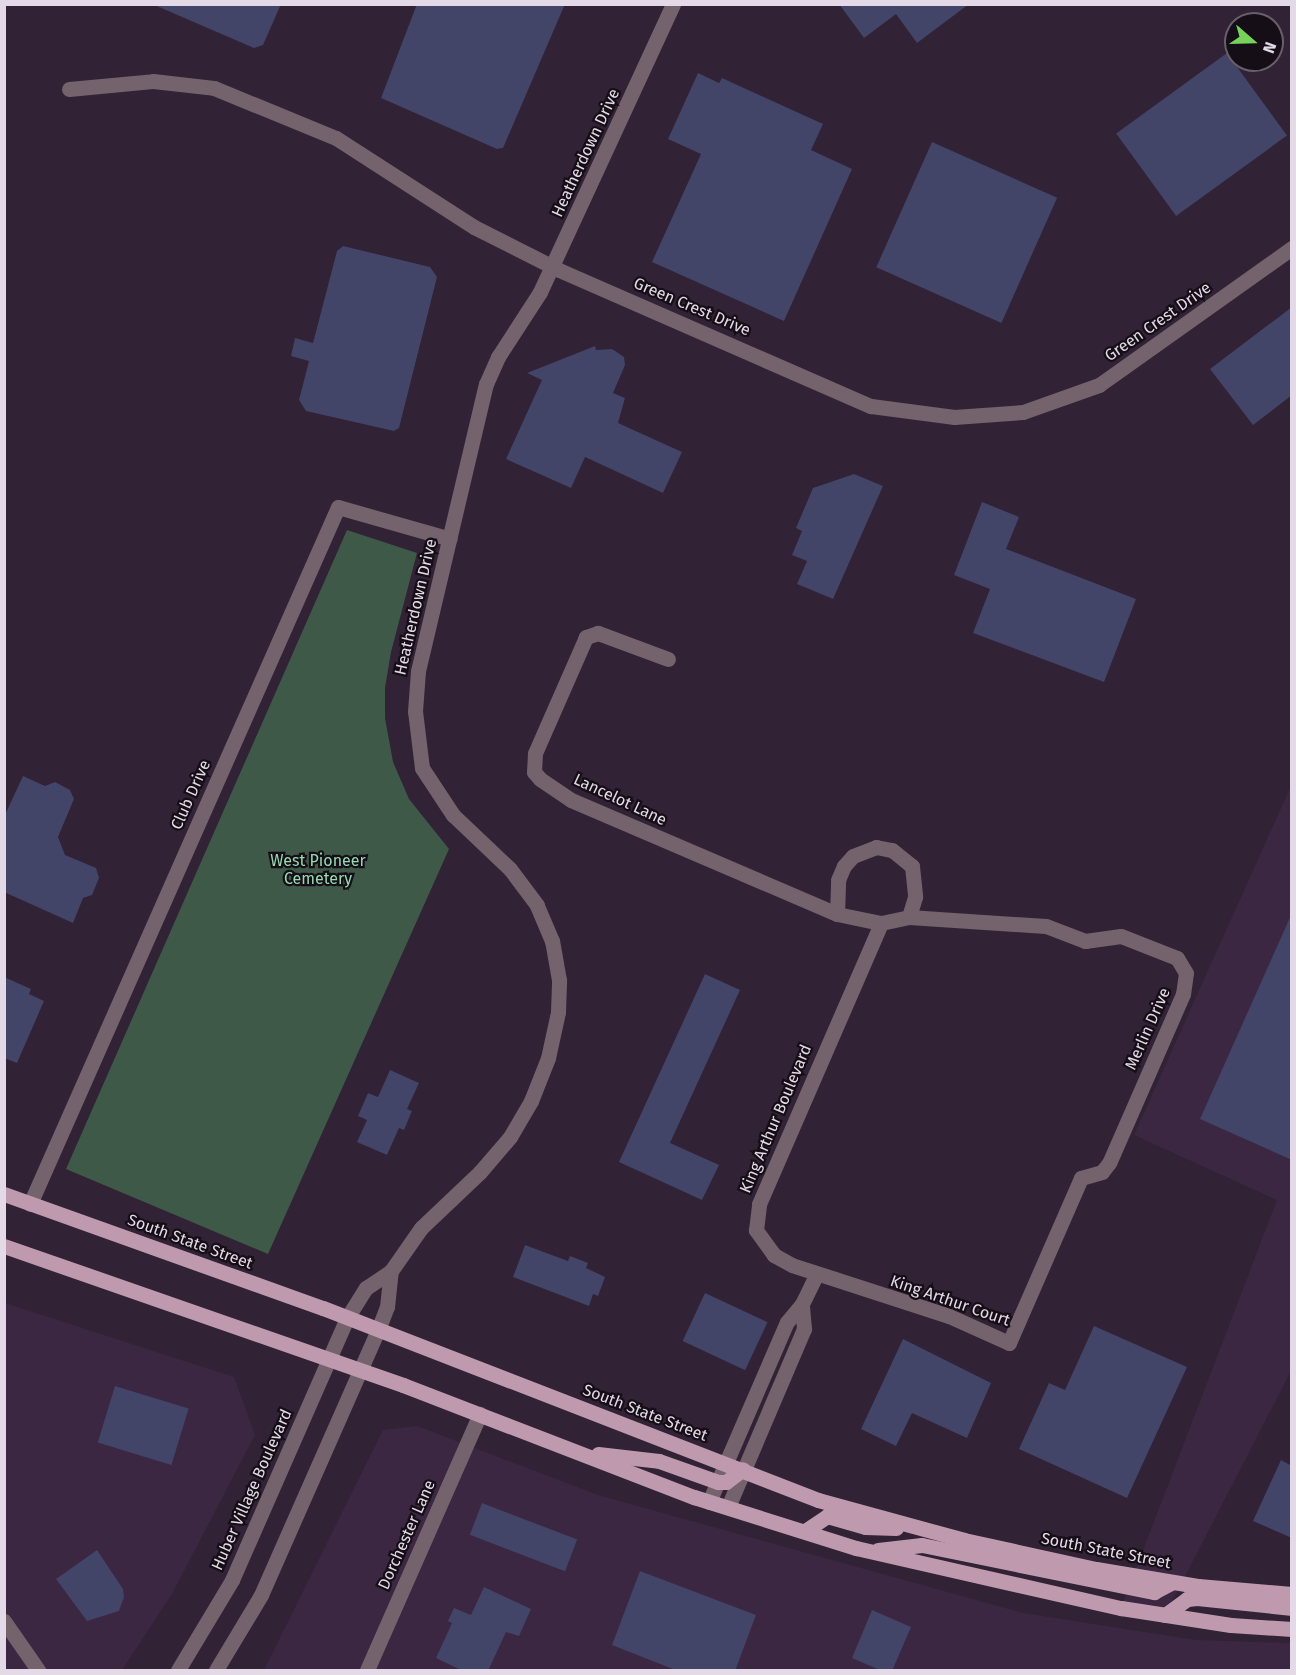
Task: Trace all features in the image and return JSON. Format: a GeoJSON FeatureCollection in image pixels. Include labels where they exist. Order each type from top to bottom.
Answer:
{"type":"FeatureCollection","features":[{"type":"Feature","properties":{"kind":"main road","name":"South State Street"},"geometry":{"type":"LineString","coordinates":[[4,1194],[347,1318],[743,1469],[818,1500],[917,1528],[1096,1569],[1173,1582],[1292,1594]]}},
{"type":"Feature","properties":{"kind":"main road"},"geometry":{"type":"LineString","coordinates":[[4,1246],[362,1370],[710,1502],[870,1551],[1053,1594],[1165,1615],[1292,1629]]}},
{"type":"Feature","properties":{"kind":"main road"},"geometry":{"type":"LineString","coordinates":[[579,1453],[659,1461],[718,1482],[726,1482],[743,1469]]}},
{"type":"Feature","properties":{"kind":"main road"},"geometry":{"type":"LineString","coordinates":[[805,1531],[827,1516],[865,1527],[917,1528]]}},
{"type":"Feature","properties":{"kind":"main road"},"geometry":{"type":"LineString","coordinates":[[870,1551],[922,1545],[1154,1592],[1173,1582]]}},
{"type":"Feature","properties":{"kind":"main road"},"geometry":{"type":"LineString","coordinates":[[1165,1615],[1187,1599],[1197,1598],[1292,1608]]}},
{"type":"Feature","properties":{"kind":"street","name":"Heatherdown Drive"},"geometry":{"type":"LineString","coordinates":[[347,1318],[366,1288],[391,1271],[420,1228],[480,1172],[510,1137],[531,1101],[548,1058],[558,1012],[559,980],[552,941],[537,905],[510,869],[453,815],[422,768],[416,711],[418,671],[486,384],[498,357],[553,266],[673,4]]}},
{"type":"Feature","properties":{"kind":"street","name":"Green Crest Drive"},"geometry":{"type":"LineString","coordinates":[[69,89],[153,81],[214,88],[336,138],[474,227],[553,266],[871,406],[954,417],[1023,412],[1099,384],[1292,248]]}},
{"type":"Feature","properties":{"kind":"street","name":"Club Drive"},"geometry":{"type":"LineString","coordinates":[[30,1204],[338,507],[450,539]]}},
{"type":"Feature","properties":{"kind":"street","name":"Lancelot Lane"},"geometry":{"type":"LineString","coordinates":[[668,659],[591,632],[535,753],[534,771],[571,800],[837,914],[881,922]]}},
{"type":"Feature","properties":{"kind":"street"},"geometry":{"type":"LineString","coordinates":[[837,914],[838,880],[844,866],[853,856],[876,847],[892,850],[912,866],[915,897],[909,917]]}},
{"type":"Feature","properties":{"kind":"street","name":"Merlin Drive"},"geometry":{"type":"LineString","coordinates":[[881,922],[909,917],[1046,926],[1085,941],[1121,936],[1177,958],[1188,984],[1109,1163]]}},
{"type":"Feature","properties":{"kind":"street","name":"King Arthur Boulevard"},"geometry":{"type":"LineString","coordinates":[[816,1275],[774,1255],[756,1230],[755,1218],[881,922]]}},
{"type":"Feature","properties":{"kind":"street","name":"King Arthur Court"},"geometry":{"type":"LineString","coordinates":[[816,1275],[949,1316],[1009,1343],[1081,1179],[1102,1172],[1109,1163]]}},
{"type":"Feature","properties":{"kind":"street","name":"Heatherdown Drive"},"geometry":{"type":"LineString","coordinates":[[378,1330],[387,1307],[391,1271]]}},
{"type":"Feature","properties":{"kind":"street"},"geometry":{"type":"LineString","coordinates":[[710,1502],[787,1322],[802,1304],[816,1275]]}},
{"type":"Feature","properties":{"kind":"street"},"geometry":{"type":"LineString","coordinates":[[728,1507],[804,1329],[802,1304]]}},
{"type":"Feature","properties":{"kind":"street","name":"Huber Village Boulevard"},"geometry":{"type":"LineString","coordinates":[[178,1671],[232,1580],[331,1359],[347,1318]]}},
{"type":"Feature","properties":{"kind":"street"},"geometry":{"type":"LineString","coordinates":[[216,1671],[261,1595],[378,1330]]}},
{"type":"Feature","properties":{"kind":"street","name":"Dorchester Lane"},"geometry":{"type":"LineString","coordinates":[[368,1671],[480,1414]]}},
{"type":"Feature","properties":{"kind":"street"},"geometry":{"type":"LineString","coordinates":[[4,1621],[38,1671]]}},
{"type":"Feature","properties":{"kind":"shaded area"},"geometry":{"type":"Polygon","coordinates":[[[1291,786],[1291,1371],[1165,1615],[1121,1608],[1277,1200],[1134,1135],[1291,786]]]}},
{"type":"Feature","properties":{"kind":"shaded area"},"geometry":{"type":"Polygon","coordinates":[[[5,1303],[234,1377],[255,1435],[172,1594],[122,1670],[5,1670],[5,1303]]]}},
{"type":"Feature","properties":{"kind":"shaded area"},"geometry":{"type":"Polygon","coordinates":[[[417,1426],[598,1495],[1023,1613],[1196,1640],[1292,1643],[1291,1670],[264,1670],[383,1430],[417,1426]]]}},
{"type":"Feature","properties":{"kind":"green space","name":"West Pioneer Cemetery"},"geometry":{"type":"Polygon","coordinates":[[[347,530],[417,553],[391,652],[385,688],[385,718],[393,762],[409,799],[449,849],[268,1254],[66,1169],[347,530]]]}},
{"type":"Feature","properties":{"kind":"building"},"geometry":{"type":"Polygon","coordinates":[[[152,4],[281,4],[263,45],[254,48],[152,4]]]}},
{"type":"Feature","properties":{"kind":"building"},"geometry":{"type":"Polygon","coordinates":[[[417,4],[565,4],[503,148],[497,149],[381,98],[417,4]]]}},
{"type":"Feature","properties":{"kind":"building"},"geometry":{"type":"Polygon","coordinates":[[[839,4],[969,4],[917,43],[896,14],[864,38],[839,4]]]}},
{"type":"Feature","properties":{"kind":"building"},"geometry":{"type":"Polygon","coordinates":[[[1224,55],[1224,72],[1241,72],[1287,136],[1176,216],[1116,134],[1224,55]]]}},
{"type":"Feature","properties":{"kind":"building"},"geometry":{"type":"Polygon","coordinates":[[[698,73],[719,83],[722,78],[823,124],[811,150],[852,169],[784,321],[652,262],[701,154],[668,139],[698,73]]]}},
{"type":"Feature","properties":{"kind":"building"},"geometry":{"type":"Polygon","coordinates":[[[932,142],[1057,198],[1001,323],[876,267],[932,142]]]}},
{"type":"Feature","properties":{"kind":"building"},"geometry":{"type":"Polygon","coordinates":[[[343,246],[430,267],[437,277],[399,428],[394,431],[306,411],[299,400],[309,361],[291,356],[295,338],[313,343],[337,251],[343,246]]]}},
{"type":"Feature","properties":{"kind":"building"},"geometry":{"type":"Polygon","coordinates":[[[1292,307],[1292,395],[1253,425],[1210,369],[1292,307]]]}},
{"type":"Feature","properties":{"kind":"building"},"geometry":{"type":"Polygon","coordinates":[[[595,346],[596,350],[612,349],[624,357],[625,365],[613,393],[625,398],[618,423],[682,452],[663,493],[585,457],[571,488],[506,459],[542,380],[527,373],[595,346]]]}},
{"type":"Feature","properties":{"kind":"building"},"geometry":{"type":"Polygon","coordinates":[[[854,474],[883,486],[833,599],[797,584],[807,561],[792,555],[802,531],[796,528],[813,488],[854,474]]]}},
{"type":"Feature","properties":{"kind":"building"},"geometry":{"type":"Polygon","coordinates":[[[982,502],[1019,517],[1006,549],[1136,599],[1104,682],[973,633],[990,589],[954,575],[982,502]]]}},
{"type":"Feature","properties":{"kind":"building"},"geometry":{"type":"Polygon","coordinates":[[[23,776],[45,786],[55,782],[70,790],[74,799],[58,837],[65,855],[96,868],[99,878],[92,895],[83,898],[73,923],[4,892],[4,817],[23,776]]]}},
{"type":"Feature","properties":{"kind":"building"},"geometry":{"type":"Polygon","coordinates":[[[1292,913],[1292,1160],[1200,1119],[1292,913]]]}},
{"type":"Feature","properties":{"kind":"building"},"geometry":{"type":"Polygon","coordinates":[[[705,974],[740,990],[670,1143],[719,1165],[702,1200],[619,1162],[705,974]]]}},
{"type":"Feature","properties":{"kind":"building"},"geometry":{"type":"Polygon","coordinates":[[[4,977],[31,989],[29,994],[44,1001],[17,1063],[4,1058],[4,977]]]}},
{"type":"Feature","properties":{"kind":"building"},"geometry":{"type":"Polygon","coordinates":[[[390,1070],[419,1083],[407,1109],[412,1111],[404,1130],[399,1128],[387,1155],[357,1142],[367,1120],[358,1116],[368,1093],[378,1097],[390,1070]]]}},
{"type":"Feature","properties":{"kind":"building"},"geometry":{"type":"Polygon","coordinates":[[[525,1245],[568,1261],[570,1256],[588,1263],[586,1268],[605,1277],[598,1296],[593,1294],[589,1306],[513,1277],[525,1245]]]}},
{"type":"Feature","properties":{"kind":"building"},"geometry":{"type":"Polygon","coordinates":[[[705,1293],[768,1322],[745,1370],[683,1341],[705,1293]]]}},
{"type":"Feature","properties":{"kind":"building"},"geometry":{"type":"Polygon","coordinates":[[[1094,1326],[1187,1367],[1127,1498],[1019,1449],[1049,1383],[1065,1390],[1094,1326]]]}},
{"type":"Feature","properties":{"kind":"building"},"geometry":{"type":"Polygon","coordinates":[[[903,1339],[991,1383],[967,1438],[912,1413],[896,1446],[861,1429],[903,1339]]]}},
{"type":"Feature","properties":{"kind":"building"},"geometry":{"type":"Polygon","coordinates":[[[115,1386],[189,1409],[171,1465],[98,1442],[115,1386]]]}},
{"type":"Feature","properties":{"kind":"building"},"geometry":{"type":"Polygon","coordinates":[[[1281,1460],[1292,1466],[1292,1538],[1253,1521],[1281,1460]]]}},
{"type":"Feature","properties":{"kind":"building"},"geometry":{"type":"Polygon","coordinates":[[[482,1503],[577,1540],[565,1571],[470,1535],[482,1503]]]}},
{"type":"Feature","properties":{"kind":"building"},"geometry":{"type":"Polygon","coordinates":[[[97,1550],[123,1589],[124,1597],[119,1611],[87,1621],[56,1579],[97,1550]]]}},
{"type":"Feature","properties":{"kind":"building"},"geometry":{"type":"Polygon","coordinates":[[[640,1571],[756,1615],[735,1671],[678,1671],[612,1645],[640,1571]]]}},
{"type":"Feature","properties":{"kind":"building"},"geometry":{"type":"Polygon","coordinates":[[[484,1587],[531,1609],[519,1636],[506,1632],[488,1671],[463,1671],[436,1658],[452,1623],[448,1621],[454,1608],[471,1615],[484,1587]]]}},
{"type":"Feature","properties":{"kind":"building"},"geometry":{"type":"Polygon","coordinates":[[[872,1610],[911,1627],[892,1671],[882,1671],[852,1658],[872,1610]]]}}]}
